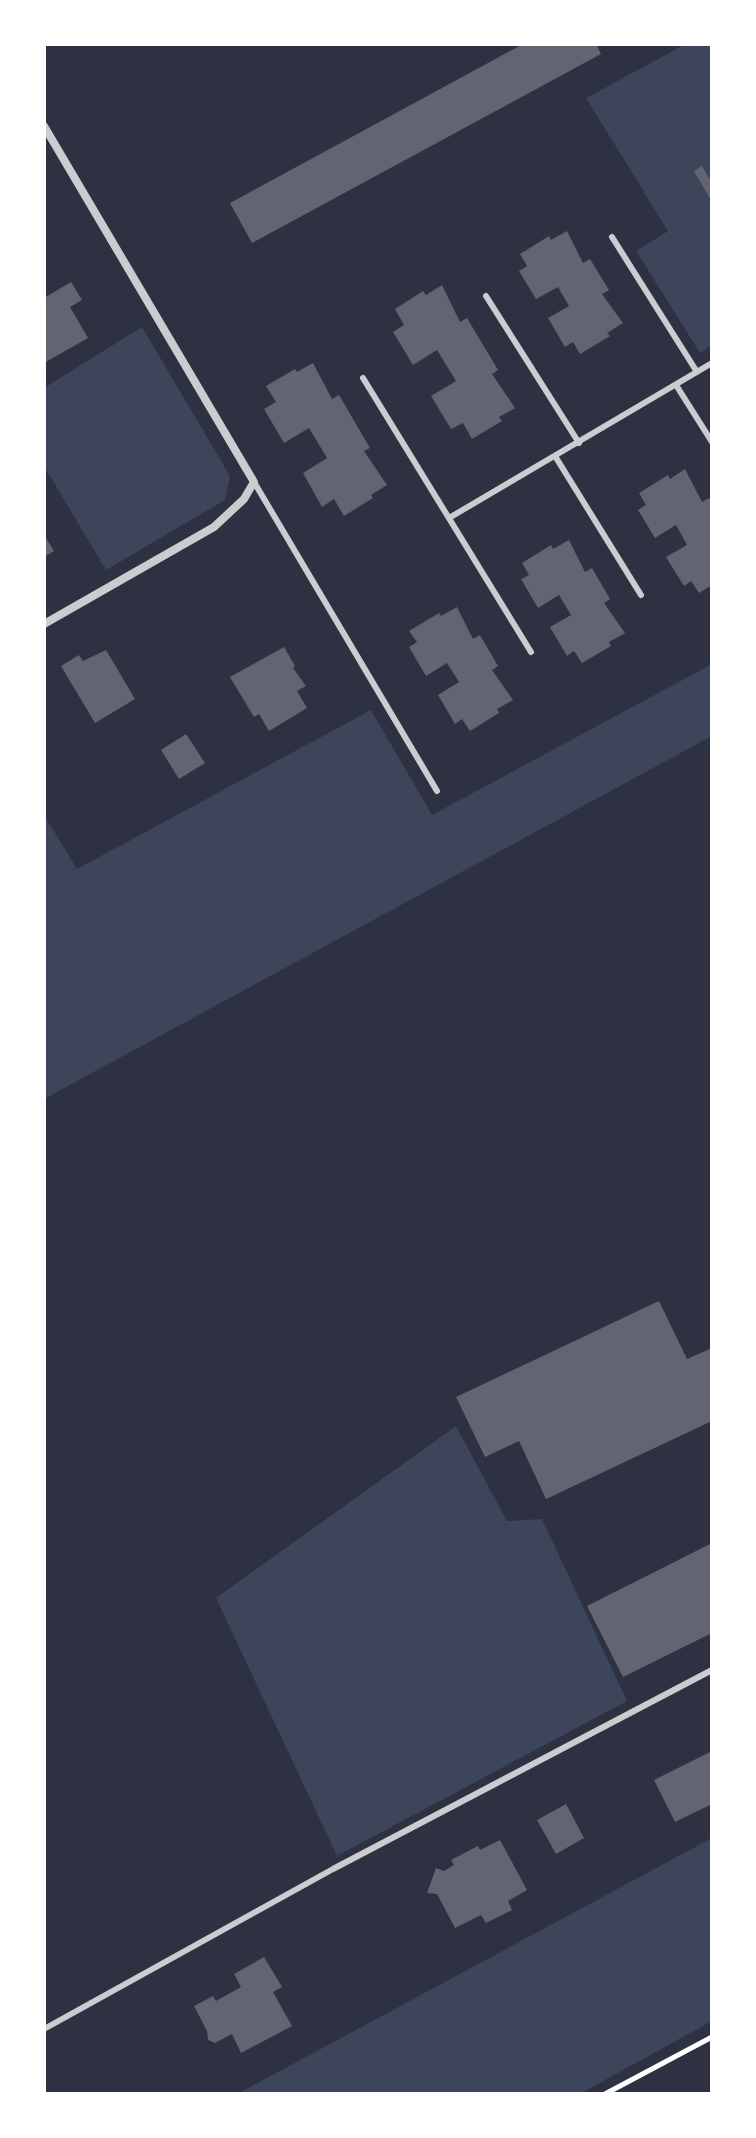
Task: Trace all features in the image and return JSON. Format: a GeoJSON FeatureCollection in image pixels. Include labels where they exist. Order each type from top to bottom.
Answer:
{"type":"FeatureCollection","features":[{"type":"Feature","properties":{"kind":"street"},"geometry":{"type":"LineString","coordinates":[[44,126],[254,482],[244,499],[214,527],[44,624]]}},
{"type":"Feature","properties":{"kind":"lane"},"geometry":{"type":"LineString","coordinates":[[612,237],[697,372]]}},
{"type":"Feature","properties":{"kind":"lane"},"geometry":{"type":"LineString","coordinates":[[486,296],[579,443]]}},
{"type":"Feature","properties":{"kind":"lane"},"geometry":{"type":"LineString","coordinates":[[449,518],[712,363]]}},
{"type":"Feature","properties":{"kind":"lane"},"geometry":{"type":"LineString","coordinates":[[363,378],[531,652]]}},
{"type":"Feature","properties":{"kind":"lane"},"geometry":{"type":"LineString","coordinates":[[676,385],[712,442]]}},
{"type":"Feature","properties":{"kind":"lane"},"geometry":{"type":"LineString","coordinates":[[555,456],[641,595]]}},
{"type":"Feature","properties":{"kind":"lane"},"geometry":{"type":"LineString","coordinates":[[254,482],[437,791]]}},
{"type":"Feature","properties":{"kind":"lane"},"geometry":{"type":"LineString","coordinates":[[44,2029],[333,1869],[712,1670]]}},
{"type":"Feature","properties":{"kind":"path"},"geometry":{"type":"LineString","coordinates":[[605,2094],[712,2037]]}},
{"type":"Feature","properties":{"kind":"shaded area"},"geometry":{"type":"Polygon","coordinates":[[[686,44],[712,44],[712,345],[700,353],[636,251],[668,231],[586,98],[686,44]]]}},
{"type":"Feature","properties":{"kind":"shaded area"},"geometry":{"type":"Polygon","coordinates":[[[142,327],[230,476],[225,500],[106,570],[44,466],[44,388],[142,327]]]}},
{"type":"Feature","properties":{"kind":"shaded area"},"geometry":{"type":"Polygon","coordinates":[[[712,664],[712,736],[44,1099],[44,815],[77,869],[371,710],[432,815],[712,664]]]}},
{"type":"Feature","properties":{"kind":"shaded area"},"geometry":{"type":"Polygon","coordinates":[[[456,1426],[507,1521],[542,1519],[627,1701],[337,1856],[216,1598],[456,1426]]]}},
{"type":"Feature","properties":{"kind":"shaded area"},"geometry":{"type":"Polygon","coordinates":[[[712,1838],[712,2021],[580,2094],[237,2094],[712,1838]]]}},
{"type":"Feature","properties":{"kind":"building"},"geometry":{"type":"Polygon","coordinates":[[[523,44],[596,44],[601,54],[252,243],[230,203],[523,44]]]}},
{"type":"Feature","properties":{"kind":"building"},"geometry":{"type":"Polygon","coordinates":[[[702,166],[712,183],[712,202],[694,171],[702,166]]]}},
{"type":"Feature","properties":{"kind":"building"},"geometry":{"type":"Polygon","coordinates":[[[567,231],[583,263],[590,259],[609,290],[602,294],[623,323],[607,333],[610,336],[580,354],[573,342],[565,347],[548,318],[569,306],[558,287],[536,299],[519,271],[527,266],[520,254],[549,236],[551,240],[567,231]]]}},
{"type":"Feature","properties":{"kind":"building"},"geometry":{"type":"Polygon","coordinates":[[[71,282],[82,300],[70,307],[88,338],[44,363],[44,298],[71,282]]]}},
{"type":"Feature","properties":{"kind":"building"},"geometry":{"type":"Polygon","coordinates":[[[442,285],[460,322],[467,318],[498,370],[492,374],[515,408],[499,417],[502,421],[472,439],[463,423],[451,429],[431,396],[456,381],[437,350],[413,365],[393,332],[404,325],[395,309],[423,291],[426,295],[442,285]]]}},
{"type":"Feature","properties":{"kind":"building"},"geometry":{"type":"Polygon","coordinates":[[[313,363],[332,399],[339,395],[370,448],[364,451],[387,485],[344,516],[334,499],[322,507],[303,473],[327,458],[309,428],[284,443],[264,409],[276,402],[266,386],[295,369],[297,372],[313,363]]]}},
{"type":"Feature","properties":{"kind":"building"},"geometry":{"type":"Polygon","coordinates":[[[685,469],[702,502],[709,498],[712,503],[712,585],[699,593],[691,581],[684,586],[666,557],[687,545],[676,525],[655,538],[638,510],[646,505],[639,493],[668,475],[670,479],[685,469]]]}},
{"type":"Feature","properties":{"kind":"building"},"geometry":{"type":"Polygon","coordinates":[[[44,535],[54,551],[44,557],[44,535]]]}},
{"type":"Feature","properties":{"kind":"building"},"geometry":{"type":"Polygon","coordinates":[[[569,540],[585,572],[592,568],[610,599],[604,603],[625,633],[609,642],[611,646],[582,663],[574,651],[567,656],[550,627],[571,615],[559,595],[538,608],[521,579],[529,575],[522,563],[551,545],[553,549],[569,540]]]}},
{"type":"Feature","properties":{"kind":"building"},"geometry":{"type":"Polygon","coordinates":[[[457,607],[473,639],[480,635],[498,666],[492,670],[513,700],[470,731],[462,719],[455,724],[438,695],[459,682],[447,663],[426,676],[409,647],[417,642],[409,631],[439,613],[441,616],[457,607]]]}},
{"type":"Feature","properties":{"kind":"building"},"geometry":{"type":"Polygon","coordinates":[[[284,647],[295,666],[293,668],[306,686],[297,691],[307,708],[269,731],[259,714],[254,717],[230,677],[284,647]]]}},
{"type":"Feature","properties":{"kind":"building"},"geometry":{"type":"Polygon","coordinates":[[[106,650],[135,699],[95,723],[61,666],[79,655],[83,661],[106,650]]]}},
{"type":"Feature","properties":{"kind":"building"},"geometry":{"type":"Polygon","coordinates":[[[186,734],[205,763],[179,779],[161,750],[186,734]]]}},
{"type":"Feature","properties":{"kind":"building"},"geometry":{"type":"Polygon","coordinates":[[[659,1301],[687,1359],[712,1348],[712,1421],[546,1499],[519,1441],[485,1457],[456,1397],[659,1301]]]}},
{"type":"Feature","properties":{"kind":"building"},"geometry":{"type":"Polygon","coordinates":[[[712,1543],[712,1633],[623,1677],[587,1606],[712,1543]]]}},
{"type":"Feature","properties":{"kind":"building"},"geometry":{"type":"Polygon","coordinates":[[[712,1751],[712,1804],[675,1822],[654,1780],[712,1751]]]}},
{"type":"Feature","properties":{"kind":"building"},"geometry":{"type":"Polygon","coordinates":[[[566,1804],[584,1838],[556,1854],[537,1820],[566,1804]]]}},
{"type":"Feature","properties":{"kind":"building"},"geometry":{"type":"Polygon","coordinates":[[[500,1840],[527,1890],[508,1901],[512,1910],[486,1923],[481,1915],[455,1928],[437,1894],[427,1893],[436,1868],[444,1871],[454,1865],[451,1860],[478,1846],[480,1850],[500,1840]]]}},
{"type":"Feature","properties":{"kind":"building"},"geometry":{"type":"Polygon","coordinates":[[[264,1957],[282,1987],[273,1992],[292,2026],[241,2053],[232,2034],[215,2043],[208,2040],[207,2031],[194,2006],[213,1996],[216,2001],[241,1987],[234,1974],[264,1957]]]}}]}
